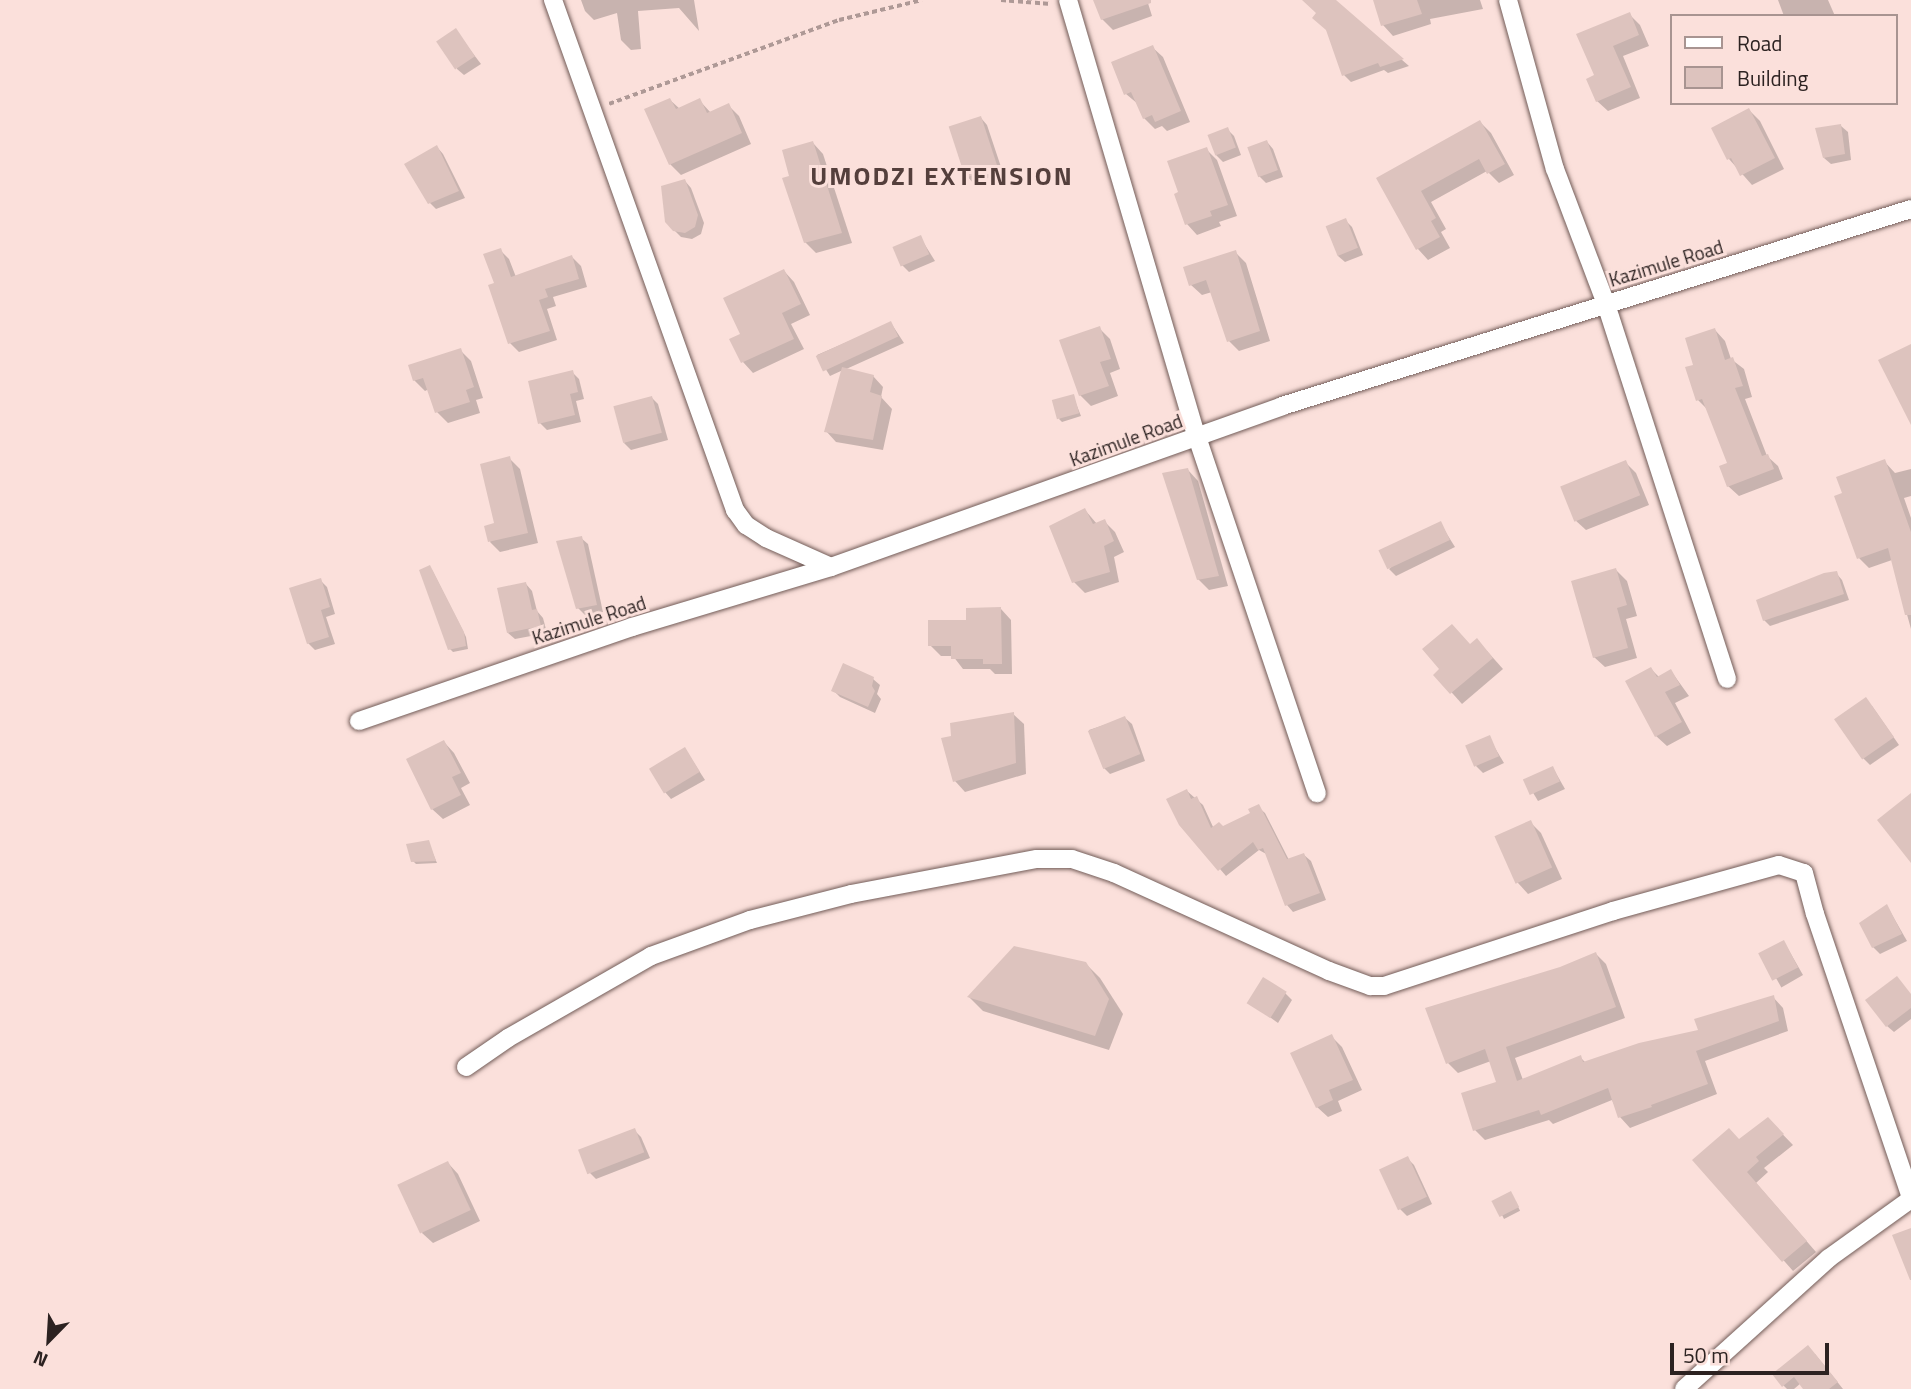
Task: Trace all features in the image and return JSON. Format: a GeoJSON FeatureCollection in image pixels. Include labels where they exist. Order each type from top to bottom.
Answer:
{"type":"FeatureCollection","features":[{"type":"Feature","properties":{"kind":"street"},"geometry":{"type":"LineString","coordinates":[[553,0],[590,110],[736,510],[746,525],[766,538],[831,567]]}},
{"type":"Feature","properties":{"kind":"street"},"geometry":{"type":"LineString","coordinates":[[1508,0],[1555,169],[1606,304],[1727,679]]}},
{"type":"Feature","properties":{"kind":"street"},"geometry":{"type":"LineString","coordinates":[[1069,3],[1197,437],[1317,793]]}},
{"type":"Feature","properties":{"kind":"street","name":"Kazimule Road"},"geometry":{"type":"LineString","coordinates":[[359,721],[632,627],[831,567],[1282,406],[1911,209]]}},
{"type":"Feature","properties":{"kind":"street"},"geometry":{"type":"LineString","coordinates":[[466,1066],[508,1038],[651,956],[750,920],[851,894],[1037,859],[1072,859],[1114,873],[1329,971],[1370,986],[1384,986],[1613,911],[1779,865],[1804,873],[1815,914],[1911,1198],[1829,1258],[1684,1389]]}},
{"type":"Feature","properties":{"kind":"path"},"geometry":{"type":"LineString","coordinates":[[590,110],[839,20],[922,0]]}},
{"type":"Feature","properties":{"kind":"path"},"geometry":{"type":"LineString","coordinates":[[1000,0],[1069,3]]}},
{"type":"Feature","properties":{"kind":"building"},"geometry":{"type":"Polygon","coordinates":[[[1093,0],[1151,0],[1151,3],[1101,20],[1093,0]]]}},
{"type":"Feature","properties":{"kind":"building"},"geometry":{"type":"Polygon","coordinates":[[[1302,0],[1336,0],[1404,59],[1380,67],[1378,63],[1342,76],[1326,30],[1312,18],[1316,13],[1302,0]]]}},
{"type":"Feature","properties":{"kind":"building"},"geometry":{"type":"Polygon","coordinates":[[[1373,0],[1417,0],[1422,14],[1381,26],[1373,0]]]}},
{"type":"Feature","properties":{"kind":"building"},"geometry":{"type":"Polygon","coordinates":[[[1630,12],[1639,35],[1613,46],[1631,87],[1596,102],[1586,79],[1594,75],[1576,34],[1630,12]]]}},
{"type":"Feature","properties":{"kind":"building"},"geometry":{"type":"Polygon","coordinates":[[[456,28],[475,56],[455,70],[436,41],[456,28]]]}},
{"type":"Feature","properties":{"kind":"building"},"geometry":{"type":"Polygon","coordinates":[[[1153,45],[1181,111],[1155,122],[1152,115],[1143,119],[1131,92],[1124,95],[1111,62],[1153,45]]]}},
{"type":"Feature","properties":{"kind":"building"},"geometry":{"type":"Polygon","coordinates":[[[670,98],[676,109],[700,98],[707,113],[729,103],[742,133],[669,165],[644,109],[670,98]]]}},
{"type":"Feature","properties":{"kind":"building"},"geometry":{"type":"Polygon","coordinates":[[[1749,108],[1775,158],[1740,176],[1731,158],[1727,160],[1711,128],[1749,108]]]}},
{"type":"Feature","properties":{"kind":"building"},"geometry":{"type":"Polygon","coordinates":[[[981,116],[998,167],[965,178],[949,127],[981,116]]]}},
{"type":"Feature","properties":{"kind":"building"},"geometry":{"type":"Polygon","coordinates":[[[1480,120],[1505,164],[1487,174],[1479,159],[1421,191],[1436,218],[1431,221],[1440,237],[1416,250],[1376,178],[1480,120]]]}},
{"type":"Feature","properties":{"kind":"building"},"geometry":{"type":"Polygon","coordinates":[[[1841,124],[1845,154],[1823,158],[1815,128],[1841,124]]]}},
{"type":"Feature","properties":{"kind":"building"},"geometry":{"type":"Polygon","coordinates":[[[1228,127],[1236,148],[1215,155],[1207,135],[1228,127]]]}},
{"type":"Feature","properties":{"kind":"building"},"geometry":{"type":"Polygon","coordinates":[[[1267,140],[1278,170],[1258,177],[1247,147],[1267,140]]]}},
{"type":"Feature","properties":{"kind":"building"},"geometry":{"type":"Polygon","coordinates":[[[813,141],[842,233],[804,243],[782,178],[789,176],[782,150],[813,141]]]}},
{"type":"Feature","properties":{"kind":"building"},"geometry":{"type":"Polygon","coordinates":[[[437,145],[459,191],[428,204],[404,164],[437,145]]]}},
{"type":"Feature","properties":{"kind":"building"},"geometry":{"type":"Polygon","coordinates":[[[1207,147],[1228,205],[1210,211],[1212,216],[1185,225],[1174,194],[1178,192],[1167,161],[1207,147]]]}},
{"type":"Feature","properties":{"kind":"building"},"geometry":{"type":"Polygon","coordinates":[[[685,179],[698,215],[695,227],[685,233],[673,231],[665,222],[661,186],[685,179]]]}},
{"type":"Feature","properties":{"kind":"building"},"geometry":{"type":"Polygon","coordinates":[[[1346,218],[1358,248],[1338,256],[1326,226],[1346,218]]]}},
{"type":"Feature","properties":{"kind":"building"},"geometry":{"type":"Polygon","coordinates":[[[921,235],[929,254],[901,266],[892,247],[921,235]]]}},
{"type":"Feature","properties":{"kind":"building"},"geometry":{"type":"Polygon","coordinates":[[[501,248],[511,277],[572,255],[579,279],[545,289],[548,297],[539,300],[550,331],[508,344],[488,285],[494,283],[483,254],[501,248]]]}},
{"type":"Feature","properties":{"kind":"building"},"geometry":{"type":"Polygon","coordinates":[[[1236,250],[1260,331],[1227,342],[1206,280],[1189,286],[1183,267],[1236,250]]]}},
{"type":"Feature","properties":{"kind":"building"},"geometry":{"type":"Polygon","coordinates":[[[784,269],[801,304],[782,313],[794,339],[741,363],[729,339],[740,334],[723,298],[784,269]]]}},
{"type":"Feature","properties":{"kind":"building"},"geometry":{"type":"Polygon","coordinates":[[[891,321],[898,336],[823,371],[816,356],[891,321]]]}},
{"type":"Feature","properties":{"kind":"building"},"geometry":{"type":"Polygon","coordinates":[[[1100,326],[1111,359],[1100,362],[1109,386],[1079,396],[1059,340],[1100,326]]]}},
{"type":"Feature","properties":{"kind":"building"},"geometry":{"type":"Polygon","coordinates":[[[1715,328],[1725,360],[1733,357],[1743,386],[1735,388],[1762,456],[1768,454],[1774,469],[1727,487],[1719,466],[1727,463],[1702,399],[1696,401],[1685,367],[1693,365],[1685,338],[1715,328]]]}},
{"type":"Feature","properties":{"kind":"building"},"geometry":{"type":"Polygon","coordinates":[[[1911,344],[1911,425],[1878,360],[1911,344]]]}},
{"type":"Feature","properties":{"kind":"building"},"geometry":{"type":"Polygon","coordinates":[[[461,348],[474,387],[466,390],[470,402],[435,413],[423,378],[413,381],[408,365],[461,348]]]}},
{"type":"Feature","properties":{"kind":"building"},"geometry":{"type":"Polygon","coordinates":[[[842,367],[874,375],[870,392],[882,396],[873,440],[824,432],[842,367]]]}},
{"type":"Feature","properties":{"kind":"building"},"geometry":{"type":"Polygon","coordinates":[[[573,370],[578,392],[570,394],[575,415],[538,424],[528,381],[573,370]]]}},
{"type":"Feature","properties":{"kind":"building"},"geometry":{"type":"Polygon","coordinates":[[[1074,394],[1079,413],[1057,419],[1052,400],[1074,394]]]}},
{"type":"Feature","properties":{"kind":"building"},"geometry":{"type":"Polygon","coordinates":[[[652,396],[662,433],[623,443],[613,406],[652,396]]]}},
{"type":"Feature","properties":{"kind":"building"},"geometry":{"type":"Polygon","coordinates":[[[510,456],[528,533],[488,542],[484,526],[494,523],[480,464],[510,456]]]}},
{"type":"Feature","properties":{"kind":"building"},"geometry":{"type":"Polygon","coordinates":[[[1885,459],[1911,532],[1911,615],[1905,615],[1888,548],[1857,559],[1834,496],[1842,493],[1836,477],[1885,459]]]}},
{"type":"Feature","properties":{"kind":"building"},"geometry":{"type":"Polygon","coordinates":[[[1626,460],[1640,495],[1574,522],[1560,487],[1626,460]]]}},
{"type":"Feature","properties":{"kind":"building"},"geometry":{"type":"Polygon","coordinates":[[[1188,468],[1219,576],[1197,580],[1162,473],[1188,468]]]}},
{"type":"Feature","properties":{"kind":"building"},"geometry":{"type":"Polygon","coordinates":[[[1085,508],[1093,524],[1105,519],[1114,541],[1104,546],[1110,572],[1072,583],[1049,526],[1085,508]]]}},
{"type":"Feature","properties":{"kind":"building"},"geometry":{"type":"Polygon","coordinates":[[[1441,521],[1450,540],[1387,569],[1378,550],[1441,521]]]}},
{"type":"Feature","properties":{"kind":"building"},"geometry":{"type":"Polygon","coordinates":[[[582,536],[597,605],[576,609],[556,541],[582,536]]]}},
{"type":"Feature","properties":{"kind":"building"},"geometry":{"type":"Polygon","coordinates":[[[430,565],[464,632],[466,646],[448,650],[419,570],[430,565]]]}},
{"type":"Feature","properties":{"kind":"building"},"geometry":{"type":"Polygon","coordinates":[[[1616,568],[1627,605],[1617,608],[1628,648],[1593,658],[1571,581],[1616,568]]]}},
{"type":"Feature","properties":{"kind":"building"},"geometry":{"type":"Polygon","coordinates":[[[1837,571],[1844,594],[1763,621],[1756,600],[1824,573],[1837,571]]]}},
{"type":"Feature","properties":{"kind":"building"},"geometry":{"type":"Polygon","coordinates":[[[321,578],[330,607],[321,610],[329,637],[307,644],[289,588],[321,578]]]}},
{"type":"Feature","properties":{"kind":"building"},"geometry":{"type":"Polygon","coordinates":[[[526,582],[532,610],[537,609],[541,626],[507,633],[497,588],[526,582]]]}},
{"type":"Feature","properties":{"kind":"building"},"geometry":{"type":"Polygon","coordinates":[[[1001,607],[1002,664],[983,664],[983,659],[951,659],[951,646],[928,646],[928,620],[966,620],[966,608],[1001,607]]]}},
{"type":"Feature","properties":{"kind":"building"},"geometry":{"type":"Polygon","coordinates":[[[1452,624],[1470,644],[1477,638],[1493,658],[1450,694],[1433,675],[1439,669],[1422,649],[1452,624]]]}},
{"type":"Feature","properties":{"kind":"building"},"geometry":{"type":"Polygon","coordinates":[[[843,663],[874,677],[872,686],[875,691],[868,707],[831,691],[843,663]]]}},
{"type":"Feature","properties":{"kind":"building"},"geometry":{"type":"Polygon","coordinates":[[[1651,667],[1657,677],[1671,669],[1680,685],[1665,692],[1682,722],[1655,737],[1625,681],[1651,667]]]}},
{"type":"Feature","properties":{"kind":"building"},"geometry":{"type":"Polygon","coordinates":[[[1866,697],[1894,737],[1862,760],[1834,719],[1866,697]]]}},
{"type":"Feature","properties":{"kind":"building"},"geometry":{"type":"Polygon","coordinates":[[[1014,712],[1016,763],[953,782],[941,738],[951,736],[950,723],[1014,712]]]}},
{"type":"Feature","properties":{"kind":"building"},"geometry":{"type":"Polygon","coordinates":[[[1125,716],[1140,754],[1103,769],[1088,731],[1125,716]]]}},
{"type":"Feature","properties":{"kind":"building"},"geometry":{"type":"Polygon","coordinates":[[[1490,735],[1499,756],[1474,767],[1465,746],[1490,735]]]}},
{"type":"Feature","properties":{"kind":"building"},"geometry":{"type":"Polygon","coordinates":[[[444,740],[461,773],[452,777],[461,795],[431,810],[406,759],[444,740]]]}},
{"type":"Feature","properties":{"kind":"building"},"geometry":{"type":"Polygon","coordinates":[[[685,747],[700,772],[664,793],[649,769],[685,747]]]}},
{"type":"Feature","properties":{"kind":"building"},"geometry":{"type":"Polygon","coordinates":[[[1553,766],[1560,782],[1530,795],[1523,779],[1553,766]]]}},
{"type":"Feature","properties":{"kind":"building"},"geometry":{"type":"Polygon","coordinates":[[[1187,789],[1191,799],[1197,796],[1211,828],[1219,822],[1223,826],[1250,813],[1248,809],[1259,804],[1287,859],[1304,853],[1320,893],[1285,906],[1263,848],[1258,850],[1253,842],[1218,871],[1179,825],[1166,799],[1187,789]]]}},
{"type":"Feature","properties":{"kind":"building"},"geometry":{"type":"Polygon","coordinates":[[[1911,793],[1911,863],[1877,820],[1911,793]]]}},
{"type":"Feature","properties":{"kind":"building"},"geometry":{"type":"Polygon","coordinates":[[[1531,820],[1552,868],[1516,884],[1494,836],[1531,820]]]}},
{"type":"Feature","properties":{"kind":"building"},"geometry":{"type":"Polygon","coordinates":[[[429,840],[436,861],[411,862],[406,844],[429,840]]]}},
{"type":"Feature","properties":{"kind":"building"},"geometry":{"type":"Polygon","coordinates":[[[1887,904],[1902,934],[1872,948],[1859,923],[1887,904]]]}},
{"type":"Feature","properties":{"kind":"building"},"geometry":{"type":"Polygon","coordinates":[[[1784,940],[1798,968],[1772,981],[1758,953],[1784,940]]]}},
{"type":"Feature","properties":{"kind":"building"},"geometry":{"type":"Polygon","coordinates":[[[1014,946],[1086,962],[1109,999],[1095,1036],[967,997],[1014,946]]]}},
{"type":"Feature","properties":{"kind":"building"},"geometry":{"type":"Polygon","coordinates":[[[1596,952],[1616,1007],[1506,1047],[1517,1081],[1581,1055],[1583,1062],[1639,1043],[1698,1030],[1694,1019],[1774,995],[1779,1021],[1696,1051],[1708,1084],[1651,1105],[1652,1107],[1618,1118],[1608,1088],[1541,1115],[1539,1110],[1473,1131],[1461,1093],[1496,1082],[1485,1049],[1446,1064],[1425,1008],[1560,967],[1596,952]]]}},
{"type":"Feature","properties":{"kind":"building"},"geometry":{"type":"Polygon","coordinates":[[[1897,976],[1911,994],[1911,1008],[1886,1027],[1865,1000],[1897,976]]]}},
{"type":"Feature","properties":{"kind":"building"},"geometry":{"type":"Polygon","coordinates":[[[1263,977],[1287,992],[1270,1018],[1247,1003],[1263,977]]]}},
{"type":"Feature","properties":{"kind":"building"},"geometry":{"type":"Polygon","coordinates":[[[1332,1034],[1353,1080],[1329,1090],[1333,1100],[1316,1108],[1290,1053],[1332,1034]]]}},
{"type":"Feature","properties":{"kind":"building"},"geometry":{"type":"Polygon","coordinates":[[[1768,1117],[1784,1134],[1756,1157],[1759,1161],[1747,1172],[1807,1241],[1782,1262],[1692,1160],[1729,1128],[1739,1139],[1768,1117]]]}},
{"type":"Feature","properties":{"kind":"building"},"geometry":{"type":"Polygon","coordinates":[[[635,1128],[644,1152],[587,1174],[578,1150],[635,1128]]]}},
{"type":"Feature","properties":{"kind":"building"},"geometry":{"type":"Polygon","coordinates":[[[1408,1156],[1427,1197],[1398,1210],[1379,1170],[1408,1156]]]}},
{"type":"Feature","properties":{"kind":"building"},"geometry":{"type":"Polygon","coordinates":[[[448,1161],[471,1210],[420,1234],[397,1185],[448,1161]]]}},
{"type":"Feature","properties":{"kind":"building"},"geometry":{"type":"Polygon","coordinates":[[[1511,1191],[1519,1207],[1500,1217],[1491,1201],[1511,1191]]]}},
{"type":"Feature","properties":{"kind":"building"},"geometry":{"type":"Polygon","coordinates":[[[1911,1228],[1911,1280],[1910,1280],[1892,1235],[1911,1228]]]}},
{"type":"Feature","properties":{"kind":"building"},"geometry":{"type":"Polygon","coordinates":[[[1808,1345],[1838,1382],[1829,1389],[1803,1389],[1794,1377],[1782,1387],[1772,1374],[1808,1345]]]}},
{"type":"Feature","properties":{"kind":"district","name":"UMODZI EXTENSION"},"geometry":{"type":"Point","coordinates":[942,176]}}]}
